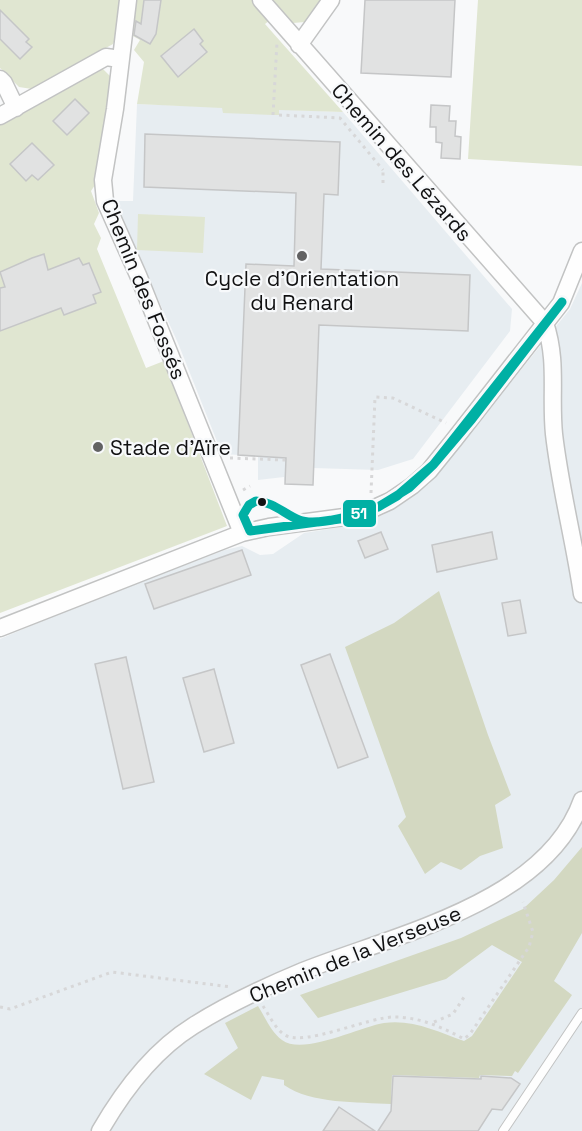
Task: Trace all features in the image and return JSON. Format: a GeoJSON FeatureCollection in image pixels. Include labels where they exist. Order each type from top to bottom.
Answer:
{"type":"FeatureCollection","features":[{"type":"Feature","properties":{"kind":"street","name":"Chemin des Fossés"},"geometry":{"type":"LineString","coordinates":[[128,0],[115,109],[103,180],[105,201],[246,532]]}},
{"type":"Feature","properties":{"kind":"street","name":"Chemin des Lézards"},"geometry":{"type":"LineString","coordinates":[[261,0],[545,323]]}},
{"type":"Feature","properties":{"kind":"street"},"geometry":{"type":"LineString","coordinates":[[299,45],[331,0]]}},
{"type":"Feature","properties":{"kind":"street"},"geometry":{"type":"LineString","coordinates":[[0,116],[106,57],[120,59]]}},
{"type":"Feature","properties":{"kind":"street"},"geometry":{"type":"LineString","coordinates":[[0,79],[15,108]]}},
{"type":"Feature","properties":{"kind":"street"},"geometry":{"type":"LineString","coordinates":[[0,628],[246,532],[359,515],[390,501],[429,471],[561,303],[582,251]]}},
{"type":"Feature","properties":{"kind":"street"},"geometry":{"type":"LineString","coordinates":[[545,323],[554,361],[554,432],[582,588]]}},
{"type":"Feature","properties":{"kind":"street","name":"Chemin de la Verseuse"},"geometry":{"type":"LineString","coordinates":[[100,1131],[128,1089],[163,1050],[191,1027],[240,1000],[301,972],[451,917],[499,892],[533,868],[554,847],[569,826],[582,800]]}},
{"type":"Feature","properties":{"kind":"lane"},"geometry":{"type":"LineString","coordinates":[[246,532],[243,515],[254,502],[262,501],[272,504],[305,522]]}},
{"type":"Feature","properties":{"kind":"lane"},"geometry":{"type":"LineString","coordinates":[[503,1131],[582,1013]]}},
{"type":"Feature","properties":{"kind":"path"},"geometry":{"type":"LineString","coordinates":[[273,115],[277,33]]}},
{"type":"Feature","properties":{"kind":"path"},"geometry":{"type":"LineString","coordinates":[[279,115],[340,118],[383,170]]}},
{"type":"Feature","properties":{"kind":"path"},"geometry":{"type":"LineString","coordinates":[[372,485],[375,398],[393,398],[446,423]]}},
{"type":"Feature","properties":{"kind":"path"},"geometry":{"type":"LineString","coordinates":[[233,458],[285,460]]}},
{"type":"Feature","properties":{"kind":"path"},"geometry":{"type":"LineString","coordinates":[[261,1002],[282,1033],[293,1038],[314,1036],[386,1017],[432,1023],[464,1039],[470,1034],[529,947],[532,932],[523,902]]}},
{"type":"Feature","properties":{"kind":"path"},"geometry":{"type":"LineString","coordinates":[[0,1008],[10,1009],[116,972],[228,986],[234,988],[240,1000]]}},
{"type":"Feature","properties":{"kind":"path"},"geometry":{"type":"LineString","coordinates":[[432,1023],[453,1014],[466,994]]}},
{"type":"Feature","properties":{"kind":"shaded area","name":"Cycle d'Orientation du Renard"},"geometry":{"type":"Polygon","coordinates":[[[137,104],[343,112],[512,309],[510,331],[413,459],[378,470],[313,468],[313,485],[285,484],[284,477],[258,480],[258,456],[222,454],[178,343],[114,203],[133,201],[137,104]]]}},
{"type":"Feature","properties":{"kind":"shaded area"},"geometry":{"type":"Polygon","coordinates":[[[582,283],[582,1131],[0,1131],[0,639],[75,607],[225,550],[242,546],[260,555],[273,554],[304,533],[348,526],[383,515],[429,484],[570,309],[582,283]]]}},
{"type":"Feature","properties":{"kind":"green space"},"geometry":{"type":"Polygon","coordinates":[[[0,0],[120,0],[115,40],[113,44],[32,89],[19,87],[0,68],[0,0]]]}},
{"type":"Feature","properties":{"kind":"green space"},"geometry":{"type":"Polygon","coordinates":[[[136,0],[252,0],[270,20],[265,24],[343,112],[279,110],[279,115],[273,115],[223,113],[222,108],[137,104],[144,62],[134,50],[140,40],[131,35],[136,0]]]}},
{"type":"Feature","properties":{"kind":"green space"},"geometry":{"type":"Polygon","coordinates":[[[273,0],[321,0],[305,22],[293,23],[273,0]]]}},
{"type":"Feature","properties":{"kind":"green space"},"geometry":{"type":"Polygon","coordinates":[[[478,0],[582,0],[582,166],[468,159],[478,0]]]}},
{"type":"Feature","properties":{"kind":"green space","name":"Stade d'Aïre"},"geometry":{"type":"Polygon","coordinates":[[[102,68],[112,78],[95,185],[91,191],[99,213],[94,224],[101,238],[97,249],[146,368],[164,361],[227,526],[0,613],[0,125],[102,68]]]}},
{"type":"Feature","properties":{"kind":"green space"},"geometry":{"type":"Polygon","coordinates":[[[138,214],[205,217],[203,253],[137,250],[138,214]]]}},
{"type":"Feature","properties":{"kind":"green space"},"geometry":{"type":"Polygon","coordinates":[[[439,591],[511,795],[495,805],[503,848],[480,856],[461,870],[441,862],[425,874],[398,826],[406,817],[345,647],[394,623],[439,591]]]}},
{"type":"Feature","properties":{"kind":"green space"},"geometry":{"type":"Polygon","coordinates":[[[582,847],[582,933],[554,981],[572,995],[518,1073],[515,1071],[512,1076],[480,1075],[479,1078],[392,1075],[391,1104],[350,1102],[307,1096],[284,1085],[284,1080],[262,1076],[251,1100],[204,1074],[238,1048],[225,1023],[258,1006],[275,1033],[282,1040],[291,1044],[317,1043],[384,1023],[395,1022],[425,1027],[464,1041],[472,1036],[522,962],[492,945],[446,979],[318,1018],[300,995],[461,938],[523,909],[554,880],[582,847]]]}},
{"type":"Feature","properties":{"kind":"building"},"geometry":{"type":"Polygon","coordinates":[[[144,0],[161,0],[156,34],[150,44],[134,35],[136,21],[141,24],[144,0]]]}},
{"type":"Feature","properties":{"kind":"building"},"geometry":{"type":"Polygon","coordinates":[[[365,0],[455,0],[451,77],[361,73],[365,0]]]}},
{"type":"Feature","properties":{"kind":"building"},"geometry":{"type":"Polygon","coordinates":[[[0,10],[29,39],[26,42],[32,47],[20,59],[0,39],[0,10]]]}},
{"type":"Feature","properties":{"kind":"building"},"geometry":{"type":"Polygon","coordinates":[[[194,29],[203,41],[200,44],[207,52],[178,77],[161,56],[194,29]]]}},
{"type":"Feature","properties":{"kind":"building"},"geometry":{"type":"Polygon","coordinates":[[[75,99],[89,113],[67,135],[53,121],[75,99]]]}},
{"type":"Feature","properties":{"kind":"building"},"geometry":{"type":"Polygon","coordinates":[[[431,105],[450,106],[449,121],[456,121],[455,136],[461,137],[460,159],[441,158],[442,143],[436,142],[436,127],[430,127],[431,105]]]}},
{"type":"Feature","properties":{"kind":"building"},"geometry":{"type":"Polygon","coordinates":[[[145,134],[340,142],[338,195],[324,194],[321,269],[470,275],[468,331],[319,325],[313,485],[285,484],[286,458],[238,455],[246,264],[294,266],[296,193],[144,187],[145,134]]]}},
{"type":"Feature","properties":{"kind":"building"},"geometry":{"type":"Polygon","coordinates":[[[32,143],[54,165],[38,180],[32,175],[26,181],[10,164],[32,143]]]}},
{"type":"Feature","properties":{"kind":"building"},"geometry":{"type":"Polygon","coordinates":[[[44,254],[48,270],[79,258],[83,265],[89,263],[101,292],[93,295],[96,303],[64,315],[61,308],[0,331],[0,288],[5,287],[0,272],[44,254]]]}},
{"type":"Feature","properties":{"kind":"building"},"geometry":{"type":"Polygon","coordinates":[[[381,532],[388,549],[365,558],[358,541],[381,532]]]}},
{"type":"Feature","properties":{"kind":"building"},"geometry":{"type":"Polygon","coordinates":[[[492,532],[497,559],[437,572],[432,545],[492,532]]]}},
{"type":"Feature","properties":{"kind":"building"},"geometry":{"type":"Polygon","coordinates":[[[242,550],[251,575],[154,609],[145,584],[242,550]]]}},
{"type":"Feature","properties":{"kind":"building"},"geometry":{"type":"Polygon","coordinates":[[[520,600],[526,633],[508,636],[502,603],[520,600]]]}},
{"type":"Feature","properties":{"kind":"building"},"geometry":{"type":"Polygon","coordinates":[[[330,654],[368,757],[338,768],[301,665],[330,654]]]}},
{"type":"Feature","properties":{"kind":"building"},"geometry":{"type":"Polygon","coordinates":[[[126,657],[154,782],[123,789],[95,664],[126,657]]]}},
{"type":"Feature","properties":{"kind":"building"},"geometry":{"type":"Polygon","coordinates":[[[214,669],[234,743],[204,752],[183,678],[214,669]]]}},
{"type":"Feature","properties":{"kind":"building"},"geometry":{"type":"Polygon","coordinates":[[[393,1076],[481,1079],[481,1076],[511,1078],[520,1084],[502,1110],[492,1109],[478,1131],[378,1131],[391,1111],[393,1076]]]}},
{"type":"Feature","properties":{"kind":"building"},"geometry":{"type":"Polygon","coordinates":[[[339,1107],[375,1131],[323,1131],[339,1107]]]}},
{"type":"Feature","properties":{"kind":"transit line","name":"51"},"geometry":{"type":"LineString","coordinates":[[433,465],[562,302]]}},
{"type":"Feature","properties":{"kind":"transit line","name":"51"},"geometry":{"type":"LineString","coordinates":[[433,465],[472,419],[562,302]]}},
{"type":"Feature","properties":{"kind":"transit line","name":"51"},"geometry":{"type":"LineString","coordinates":[[378,507],[397,496],[433,465]]}},
{"type":"Feature","properties":{"kind":"transit line","name":"51"},"geometry":{"type":"LineString","coordinates":[[378,507],[409,488],[433,465]]}},
{"type":"Feature","properties":{"kind":"transit line","name":"51"},"geometry":{"type":"LineString","coordinates":[[256,501],[307,522],[339,519],[378,507],[347,518],[250,531],[243,515],[249,505],[256,501]]}},
{"type":"Feature","properties":{"kind":"place","name":"Cycle d'Orientation du Renard"},"geometry":{"type":"Point","coordinates":[302,256]}},
{"type":"Feature","properties":{"kind":"place","name":"Stade d'Aïre"},"geometry":{"type":"Point","coordinates":[98,447]}}]}
